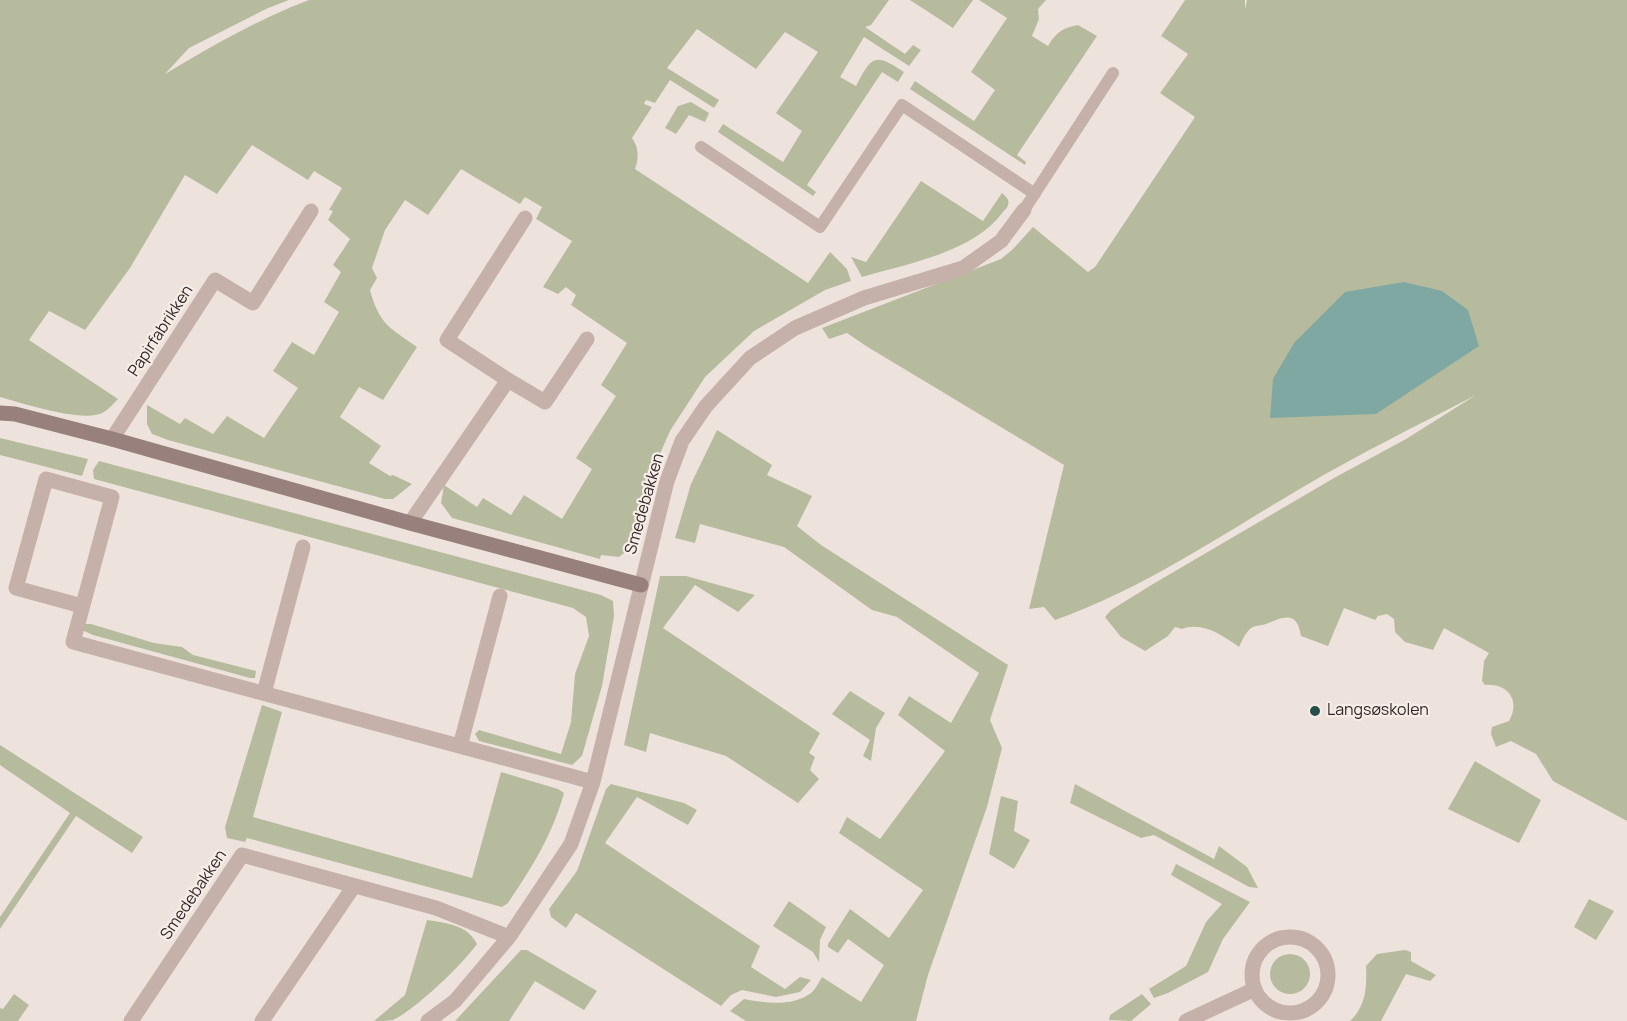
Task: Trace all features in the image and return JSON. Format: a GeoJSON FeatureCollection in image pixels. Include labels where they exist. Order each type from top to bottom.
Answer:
{"type":"FeatureCollection","features":[{"type":"Feature","properties":{"kind":"street","name":"Smedebakken"},"geometry":{"type":"LineString","coordinates":[[428,1021],[455,1001],[509,937],[571,844],[593,782],[667,481],[682,441],[706,406],[750,358],[795,328],[864,298],[963,268],[1001,241],[1024,210]]}},
{"type":"Feature","properties":{"kind":"street","name":"Papirfabrikken"},"geometry":{"type":"LineString","coordinates":[[112,439],[215,280],[253,303],[311,211]]}},
{"type":"Feature","properties":{"kind":"street"},"geometry":{"type":"LineString","coordinates":[[525,218],[447,340],[544,402],[587,339]]}},
{"type":"Feature","properties":{"kind":"street"},"geometry":{"type":"LineString","coordinates":[[411,523],[508,380]]}},
{"type":"Feature","properties":{"kind":"street"},"geometry":{"type":"LineString","coordinates":[[0,413],[15,414],[112,439],[641,585]]}},
{"type":"Feature","properties":{"kind":"street"},"geometry":{"type":"LineString","coordinates":[[82,606],[16,588],[46,479],[112,497],[73,642],[593,782]]}},
{"type":"Feature","properties":{"kind":"street"},"geometry":{"type":"LineString","coordinates":[[264,693],[303,547]]}},
{"type":"Feature","properties":{"kind":"street"},"geometry":{"type":"LineString","coordinates":[[460,746],[500,596]]}},
{"type":"Feature","properties":{"kind":"street","name":"Smedebakken"},"geometry":{"type":"LineString","coordinates":[[130,1021],[242,855],[436,908],[509,937]]}},
{"type":"Feature","properties":{"kind":"street"},"geometry":{"type":"LineString","coordinates":[[262,1021],[354,886]]}},
{"type":"Feature","properties":{"kind":"street"},"geometry":{"type":"LineString","coordinates":[[1299,938],[1310,942],[1325,959],[1328,981],[1311,1015],[1282,1012],[1265,1004],[1255,989],[1253,969],[1256,959],[1262,950],[1278,939],[1299,938]]}},
{"type":"Feature","properties":{"kind":"street"},"geometry":{"type":"LineString","coordinates":[[1186,1021],[1255,989]]}},
{"type":"Feature","properties":{"kind":"lane"},"geometry":{"type":"LineString","coordinates":[[1024,210],[1113,73]]}},
{"type":"Feature","properties":{"kind":"lane"},"geometry":{"type":"LineString","coordinates":[[701,147],[820,227],[902,105],[1035,194]]}},
{"type":"Feature","properties":{"kind":"green space"},"geometry":{"type":"Polygon","coordinates":[[[0,0],[289,0],[268,8],[189,48],[165,74],[253,24],[309,0],[889,0],[871,25],[865,27],[905,54],[913,45],[921,50],[909,66],[864,37],[840,77],[856,86],[866,68],[875,60],[887,62],[904,72],[898,82],[882,72],[807,185],[816,192],[813,196],[718,132],[723,124],[783,162],[802,131],[776,113],[818,52],[785,32],[756,69],[697,29],[667,68],[719,100],[714,108],[670,80],[655,103],[646,100],[644,104],[652,107],[632,138],[638,153],[635,169],[808,283],[830,252],[847,269],[851,281],[825,290],[754,331],[705,377],[670,431],[655,465],[633,546],[619,557],[601,555],[600,559],[452,518],[441,503],[444,485],[477,507],[483,498],[511,515],[524,495],[562,519],[592,469],[576,458],[616,396],[601,385],[627,343],[571,305],[576,295],[566,287],[558,294],[543,287],[572,241],[536,219],[542,207],[525,197],[520,204],[461,169],[428,215],[405,200],[385,230],[372,268],[377,278],[370,290],[373,301],[387,324],[417,347],[383,400],[359,387],[340,417],[381,446],[369,463],[390,476],[393,475],[412,484],[393,499],[385,499],[168,440],[152,434],[147,424],[147,405],[180,424],[185,418],[213,434],[227,416],[264,438],[298,388],[273,371],[292,342],[314,355],[339,312],[324,302],[341,272],[333,265],[350,239],[328,220],[333,211],[329,210],[342,188],[314,171],[308,180],[252,145],[217,194],[185,175],[130,268],[85,330],[49,311],[29,340],[118,399],[111,406],[104,412],[83,416],[38,408],[0,397],[0,0]]]}},
{"type":"Feature","properties":{"kind":"green space"},"geometry":{"type":"Polygon","coordinates":[[[910,0],[973,0],[953,28],[910,0]]]}},
{"type":"Feature","properties":{"kind":"green space"},"geometry":{"type":"Polygon","coordinates":[[[979,0],[1046,0],[1038,9],[1039,19],[1032,36],[1048,46],[1060,32],[1078,25],[1097,36],[1017,155],[1026,162],[1025,165],[910,89],[915,81],[974,121],[995,90],[971,72],[1007,18],[979,0]]]}},
{"type":"Feature","properties":{"kind":"green space"},"geometry":{"type":"Polygon","coordinates":[[[1185,0],[1245,0],[1245,9],[1247,0],[1627,0],[1627,821],[1553,781],[1536,754],[1511,741],[1496,747],[1491,734],[1492,727],[1509,721],[1514,707],[1513,700],[1506,690],[1493,685],[1485,685],[1482,681],[1484,661],[1489,653],[1444,628],[1433,650],[1405,642],[1395,632],[1394,619],[1387,614],[1378,616],[1375,620],[1344,608],[1328,646],[1301,636],[1297,622],[1284,618],[1251,628],[1239,647],[1205,628],[1175,627],[1168,636],[1145,651],[1121,637],[1105,617],[1111,610],[1153,584],[1334,478],[1406,439],[1476,395],[1324,475],[1151,577],[1120,593],[1055,620],[1044,607],[1029,609],[1064,465],[847,333],[829,339],[822,328],[1001,259],[1033,227],[1088,272],[1095,267],[1195,117],[1160,93],[1188,54],[1161,36],[1185,0]]]}},
{"type":"Feature","properties":{"kind":"green space"},"geometry":{"type":"Polygon","coordinates":[[[691,102],[709,113],[705,122],[689,115],[676,134],[665,128],[678,106],[691,102]]]}},
{"type":"Feature","properties":{"kind":"green space"},"geometry":{"type":"Polygon","coordinates":[[[921,181],[983,221],[1002,193],[1008,199],[1008,205],[990,226],[958,247],[862,277],[851,257],[866,262],[921,181]]]}},
{"type":"Feature","properties":{"kind":"green space"},"geometry":{"type":"Polygon","coordinates":[[[717,430],[772,465],[767,475],[812,496],[797,526],[821,545],[1008,665],[990,720],[1002,748],[987,807],[928,975],[916,1021],[746,1021],[730,1011],[744,999],[778,1003],[804,997],[812,992],[822,977],[861,1002],[884,965],[848,939],[838,953],[828,947],[828,944],[850,909],[889,938],[923,890],[839,833],[847,817],[880,839],[945,751],[898,715],[909,696],[951,723],[979,673],[897,617],[872,610],[784,547],[700,524],[695,543],[675,538],[691,484],[717,430]]]}},
{"type":"Feature","properties":{"kind":"green space"},"geometry":{"type":"Polygon","coordinates":[[[0,438],[88,459],[82,476],[0,455],[0,438]]]}},
{"type":"Feature","properties":{"kind":"green space"},"geometry":{"type":"Polygon","coordinates":[[[99,461],[601,595],[613,601],[614,616],[602,686],[582,756],[572,765],[479,741],[475,734],[479,730],[561,754],[571,722],[575,674],[589,636],[586,617],[573,608],[94,479],[93,470],[99,461]]]}},
{"type":"Feature","properties":{"kind":"green space"},"geometry":{"type":"Polygon","coordinates":[[[660,576],[686,576],[755,595],[738,612],[695,585],[663,628],[820,733],[809,753],[815,757],[810,770],[819,779],[798,803],[726,756],[650,733],[646,752],[624,745],[660,576]]]}},
{"type":"Feature","properties":{"kind":"green space"},"geometry":{"type":"Polygon","coordinates":[[[84,624],[91,624],[154,643],[182,647],[193,655],[256,671],[255,678],[93,635],[82,630],[84,624]]]}},
{"type":"Feature","properties":{"kind":"green space"},"geometry":{"type":"Polygon","coordinates":[[[850,691],[885,713],[876,728],[871,761],[863,756],[870,740],[832,714],[850,691]]]}},
{"type":"Feature","properties":{"kind":"green space"},"geometry":{"type":"Polygon","coordinates":[[[262,705],[282,712],[253,817],[472,878],[501,772],[558,789],[564,793],[547,837],[508,903],[502,907],[247,838],[245,842],[227,838],[225,827],[262,705]]]}},
{"type":"Feature","properties":{"kind":"green space"},"geometry":{"type":"Polygon","coordinates":[[[0,745],[143,837],[132,853],[76,816],[0,929],[0,917],[70,813],[0,765],[0,745]]]}},
{"type":"Feature","properties":{"kind":"green space"},"geometry":{"type":"Polygon","coordinates":[[[1475,761],[1541,800],[1519,843],[1448,809],[1475,761]]]}},
{"type":"Feature","properties":{"kind":"green space"},"geometry":{"type":"Polygon","coordinates":[[[611,784],[684,803],[697,810],[688,825],[637,797],[605,843],[760,946],[751,967],[785,989],[800,977],[811,980],[800,992],[776,997],[742,990],[731,995],[721,1006],[576,913],[566,928],[551,917],[549,909],[577,871],[606,789],[611,784]]]}},
{"type":"Feature","properties":{"kind":"green space"},"geometry":{"type":"Polygon","coordinates":[[[1075,784],[1214,859],[1219,846],[1247,867],[1258,888],[1249,887],[1154,835],[1141,838],[1070,803],[1075,784]]]}},
{"type":"Feature","properties":{"kind":"green space"},"geometry":{"type":"Polygon","coordinates":[[[1001,796],[1018,801],[1014,831],[1030,840],[1014,869],[989,854],[1001,796]]]}},
{"type":"Feature","properties":{"kind":"green space"},"geometry":{"type":"Polygon","coordinates":[[[1176,864],[1250,902],[1223,939],[1208,972],[1154,998],[1149,989],[1186,966],[1206,922],[1222,904],[1171,875],[1176,864]]]}},
{"type":"Feature","properties":{"kind":"green space"},"geometry":{"type":"Polygon","coordinates":[[[1589,899],[1614,911],[1596,940],[1574,927],[1589,899]]]}},
{"type":"Feature","properties":{"kind":"green space"},"geometry":{"type":"Polygon","coordinates":[[[789,901],[826,927],[820,940],[819,962],[813,952],[773,926],[789,901]]]}},
{"type":"Feature","properties":{"kind":"green space"},"geometry":{"type":"Polygon","coordinates":[[[427,920],[462,929],[477,944],[450,974],[413,1007],[393,1020],[374,1021],[405,995],[427,920]]]}},
{"type":"Feature","properties":{"kind":"green space"},"geometry":{"type":"Polygon","coordinates":[[[521,950],[527,950],[597,991],[584,1010],[535,981],[509,1021],[455,1021],[521,950]]]}},
{"type":"Feature","properties":{"kind":"green space"},"geometry":{"type":"Polygon","coordinates":[[[1405,950],[1411,952],[1411,961],[1436,975],[1430,981],[1406,974],[1381,1021],[1350,1021],[1362,1003],[1366,966],[1377,954],[1405,950]]]}},
{"type":"Feature","properties":{"kind":"green space"},"geometry":{"type":"Polygon","coordinates":[[[1290,954],[1304,960],[1310,974],[1304,988],[1290,994],[1276,988],[1270,974],[1276,960],[1290,954]]]}},
{"type":"Feature","properties":{"kind":"green space"},"geometry":{"type":"Polygon","coordinates":[[[14,994],[29,1005],[18,1021],[0,1021],[0,1008],[3,1009],[14,994]]]}},
{"type":"Feature","properties":{"kind":"green space"},"geometry":{"type":"Polygon","coordinates":[[[1142,994],[1151,1004],[1131,1021],[1109,1020],[1110,1015],[1142,994]]]}},
{"type":"Feature","properties":{"kind":"water"},"geometry":{"type":"Polygon","coordinates":[[[1404,282],[1442,291],[1468,310],[1479,346],[1376,414],[1270,418],[1273,379],[1294,343],[1345,292],[1404,282]]]}},
{"type":"Feature","properties":{"kind":"place","name":"Langsøskolen"},"geometry":{"type":"Point","coordinates":[1315,711]}}]}
